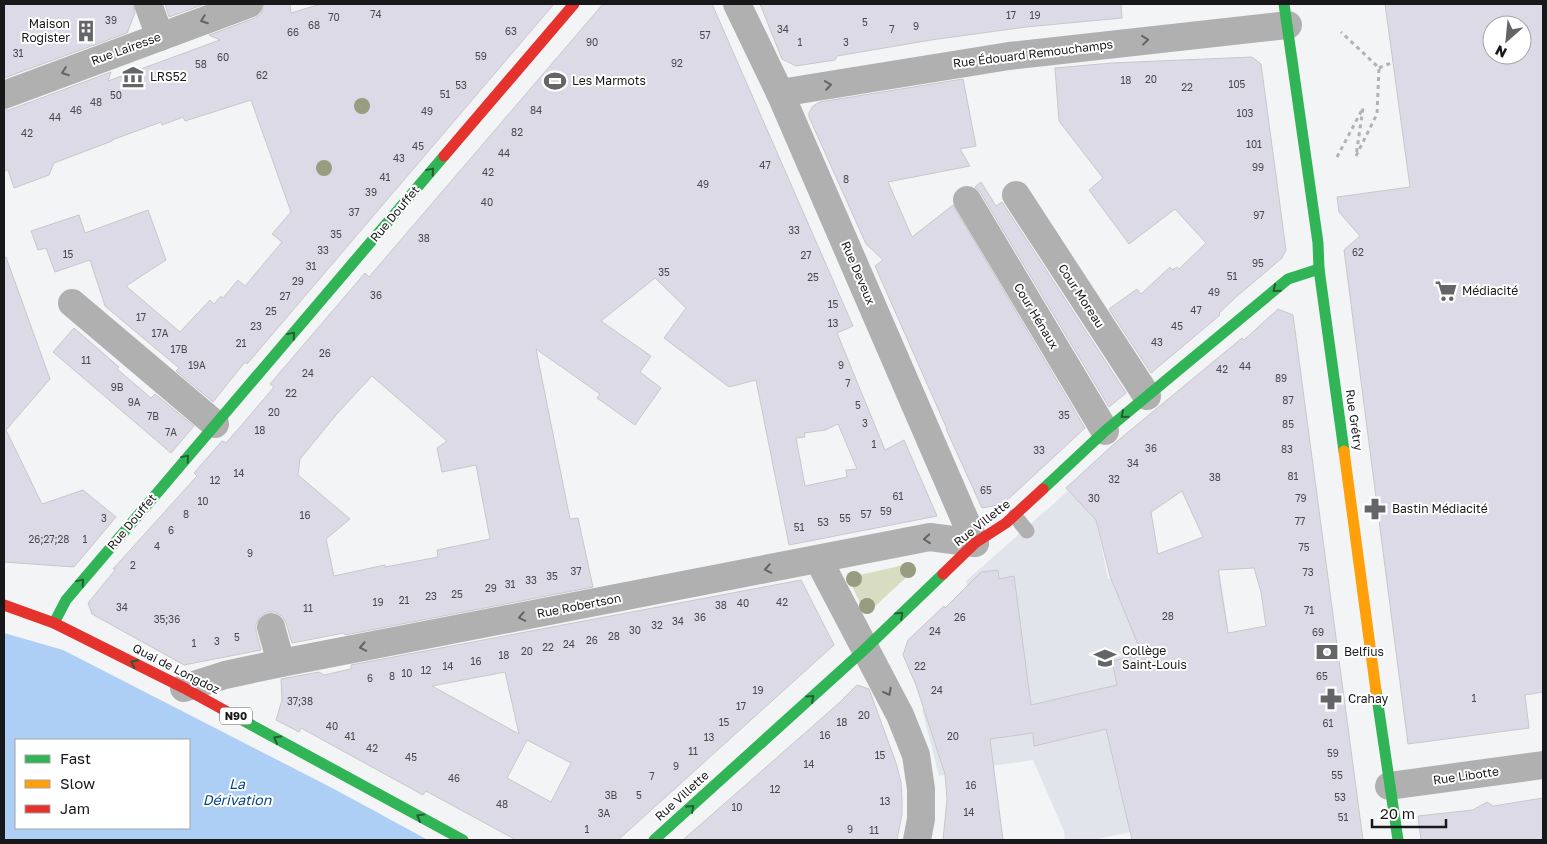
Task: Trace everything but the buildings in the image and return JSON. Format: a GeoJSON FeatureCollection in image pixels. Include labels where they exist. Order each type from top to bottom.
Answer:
{"type":"FeatureCollection","features":[{"type":"Feature","properties":{"kind":"street"},"geometry":{"type":"LineString","coordinates":[[148,4],[160,37]]}},
{"type":"Feature","properties":{"kind":"street","name":"Rue Lairesse"},"geometry":{"type":"LineString","coordinates":[[4,95],[249,4]]}},
{"type":"Feature","properties":{"kind":"street","name":"Rue Douffet"},"geometry":{"type":"LineString","coordinates":[[54,622],[66,600],[574,4]]}},
{"type":"Feature","properties":{"kind":"street","name":"Rue Deveux"},"geometry":{"type":"LineString","coordinates":[[737,4],[780,93],[975,543]]}},
{"type":"Feature","properties":{"kind":"street","name":"Rue Édouard Remouchamps"},"geometry":{"type":"LineString","coordinates":[[780,93],[1286,14]]}},
{"type":"Feature","properties":{"kind":"street","name":"Rue Grétry"},"geometry":{"type":"LineString","coordinates":[[1286,14],[1318,242],[1319,270],[1389,786],[1398,840]]}},
{"type":"Feature","properties":{"kind":"street","name":"Cour Moreau"},"geometry":{"type":"LineString","coordinates":[[1016,196],[1147,396]]}},
{"type":"Feature","properties":{"kind":"street","name":"Cour Hénaux"},"geometry":{"type":"LineString","coordinates":[[966,200],[1105,432]]}},
{"type":"Feature","properties":{"kind":"street","name":"Rue Villette"},"geometry":{"type":"LineString","coordinates":[[654,840],[865,649],[975,543],[1015,516],[1105,432],[1288,279],[1319,270]]}},
{"type":"Feature","properties":{"kind":"street"},"geometry":{"type":"LineString","coordinates":[[72,304],[215,424]]}},
{"type":"Feature","properties":{"kind":"street","name":"Rue Robertson"},"geometry":{"type":"LineString","coordinates":[[184,688],[225,675],[280,663],[930,537],[975,543]]}},
{"type":"Feature","properties":{"kind":"street"},"geometry":{"type":"LineString","coordinates":[[818,559],[900,715],[916,755],[921,789],[921,819],[916,840]]}},
{"type":"Feature","properties":{"kind":"street","name":"Quai de Longdoz"},"geometry":{"type":"LineString","coordinates":[[4,605],[54,622],[184,688],[463,840]]}},
{"type":"Feature","properties":{"kind":"street"},"geometry":{"type":"LineString","coordinates":[[271,627],[280,663]]}},
{"type":"Feature","properties":{"kind":"street","name":"Rue Libotte"},"geometry":{"type":"LineString","coordinates":[[1389,786],[1543,766]]}},
{"type":"Feature","properties":{"kind":"lane"},"geometry":{"type":"LineString","coordinates":[[1015,516],[1027,531]]}},
{"type":"Feature","properties":{"kind":"path"},"geometry":{"type":"LineString","coordinates":[[1337,157],[1363,108],[1356,156],[1377,114],[1379,68],[1341,32]]}},
{"type":"Feature","properties":{"kind":"path"},"geometry":{"type":"LineString","coordinates":[[1379,68],[1393,62]]}},
{"type":"Feature","properties":{"kind":"shaded area","name":"Collège Saint-Louis"},"geometry":{"type":"Polygon","coordinates":[[[1069,490],[1096,520],[1108,579],[1216,547],[1238,695],[1271,802],[1093,840],[1065,840],[1064,831],[1033,760],[939,776],[922,709],[924,709],[974,628],[966,581],[1069,490]]]}},
{"type":"Feature","properties":{"kind":"green space"},"geometry":{"type":"Polygon","coordinates":[[[908,564],[913,565],[914,570],[871,610],[864,611],[851,584],[851,577],[908,564]]]}},
{"type":"Feature","properties":{"kind":"water","name":"La Dérivation"},"geometry":{"type":"Polygon","coordinates":[[[4,633],[63,650],[334,789],[428,840],[4,840],[4,633]]]}},
{"type":"Feature","properties":{"kind":"traffic: fast"},"geometry":{"type":"LineString","coordinates":[[1284,4],[1318,243],[1319,269],[1344,451]]}},
{"type":"Feature","properties":{"kind":"traffic: fast"},"geometry":{"type":"LineString","coordinates":[[54,623],[66,600],[444,156]]}},
{"type":"Feature","properties":{"kind":"traffic: fast"},"geometry":{"type":"LineString","coordinates":[[1043,489],[1105,431],[1288,279],[1319,269]]}},
{"type":"Feature","properties":{"kind":"traffic: fast"},"geometry":{"type":"LineString","coordinates":[[654,840],[865,649],[943,574]]}},
{"type":"Feature","properties":{"kind":"traffic: fast"},"geometry":{"type":"LineString","coordinates":[[1376,691],[1398,840]]}},
{"type":"Feature","properties":{"kind":"traffic: fast"},"geometry":{"type":"LineString","coordinates":[[233,715],[463,840]]}},
{"type":"Feature","properties":{"kind":"traffic: slow"},"geometry":{"type":"LineString","coordinates":[[1344,451],[1376,691]]}},
{"type":"Feature","properties":{"kind":"traffic: jam"},"geometry":{"type":"LineString","coordinates":[[444,156],[574,4]]}},
{"type":"Feature","properties":{"kind":"traffic: jam"},"geometry":{"type":"LineString","coordinates":[[943,574],[975,543],[1006,523],[1043,489]]}},
{"type":"Feature","properties":{"kind":"traffic: jam"},"geometry":{"type":"LineString","coordinates":[[4,605],[54,623],[184,688],[233,715]]}},
{"type":"Feature","properties":{"kind":"place","name":"Maison Rogister"},"geometry":{"type":"Point","coordinates":[86,31]}},
{"type":"Feature","properties":{"kind":"place","name":"LRS52"},"geometry":{"type":"Point","coordinates":[133,77]}},
{"type":"Feature","properties":{"kind":"place","name":"Les Marmots"},"geometry":{"type":"Point","coordinates":[555,81]}},
{"type":"Feature","properties":{"kind":"place","name":"Médiacité"},"geometry":{"type":"Point","coordinates":[1446,291]}},
{"type":"Feature","properties":{"kind":"place","name":"Bastin Médiacité"},"geometry":{"type":"Point","coordinates":[1375,509]}},
{"type":"Feature","properties":{"kind":"place","name":"Belfius"},"geometry":{"type":"Point","coordinates":[1327,652]}},
{"type":"Feature","properties":{"kind":"place","name":"Collège Saint-Louis"},"geometry":{"type":"Point","coordinates":[1105,658]}},
{"type":"Feature","properties":{"kind":"place","name":"Crahay"},"geometry":{"type":"Point","coordinates":[1331,699]}}]}
